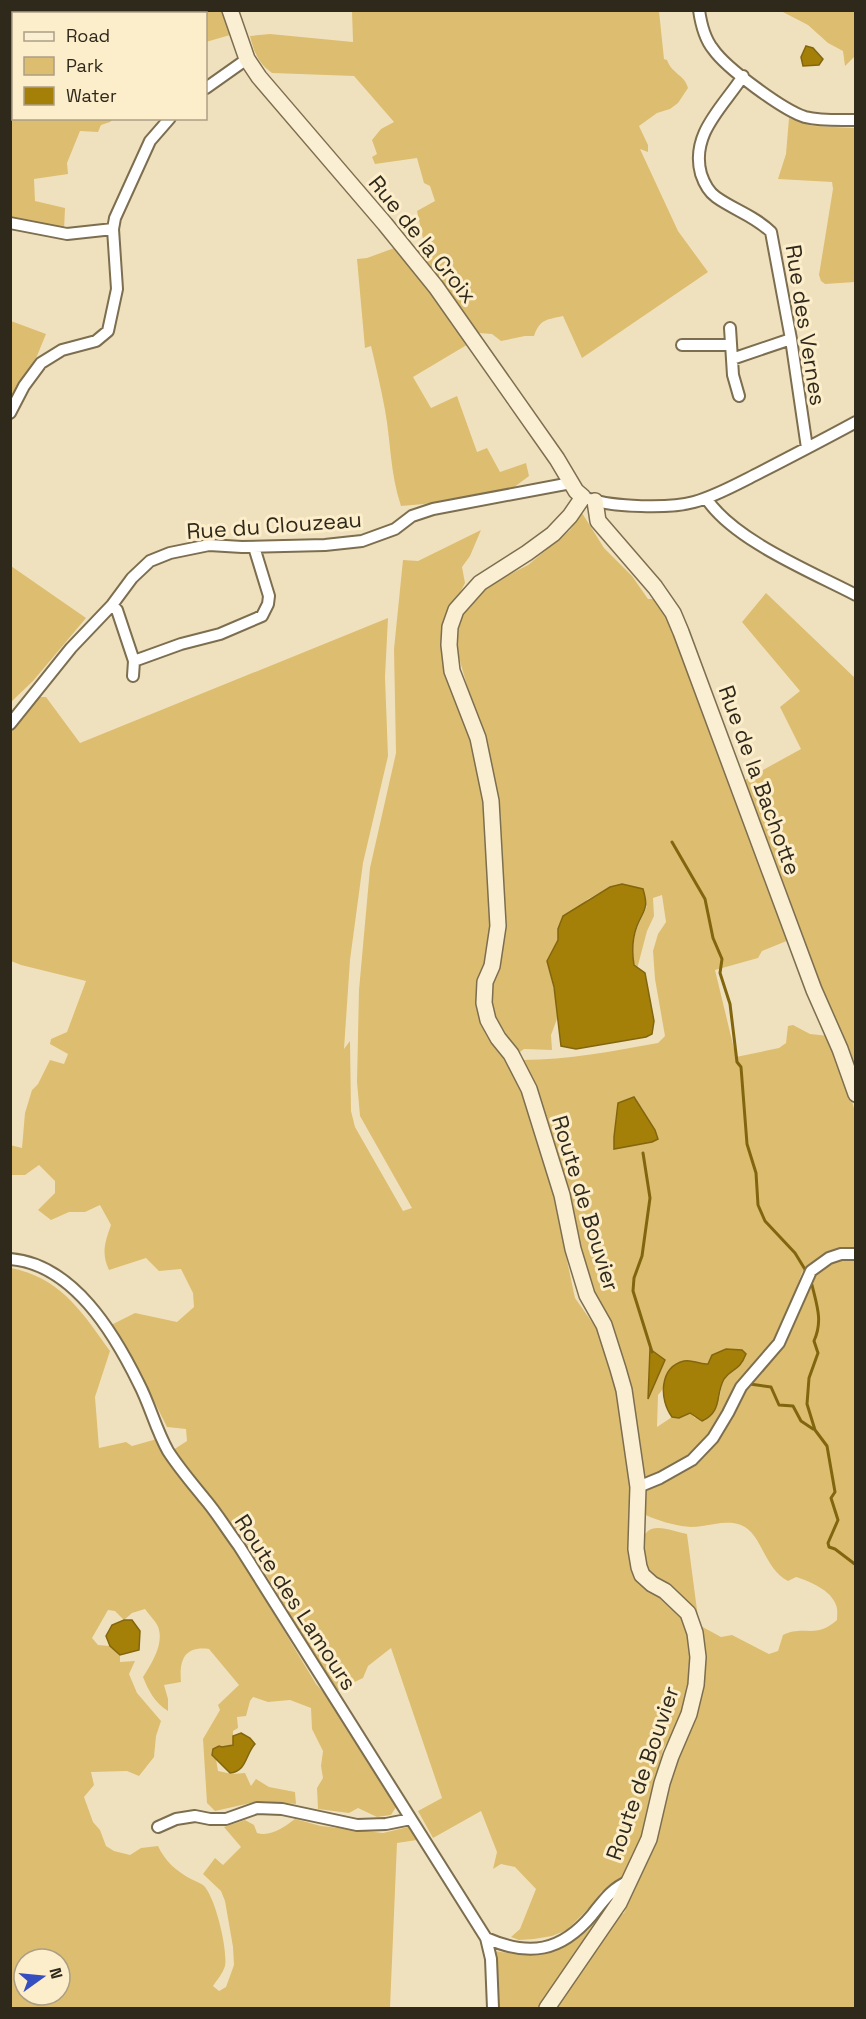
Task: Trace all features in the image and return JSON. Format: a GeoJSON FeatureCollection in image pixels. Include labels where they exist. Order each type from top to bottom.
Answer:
{"type":"FeatureCollection","features":[{"type":"Feature","properties":{"kind":"street","name":"Rue de la Croix"},"geometry":{"type":"LineString","coordinates":[[230,10],[247,59],[271,92],[436,287],[557,459],[571,483],[589,499]]}},
{"type":"Feature","properties":{"kind":"street"},"geometry":{"type":"LineString","coordinates":[[699,10],[702,27],[713,50],[742,76],[796,113],[807,117],[855,120]]}},
{"type":"Feature","properties":{"kind":"street"},"geometry":{"type":"LineString","coordinates":[[207,87],[247,59]]}},
{"type":"Feature","properties":{"kind":"street","name":"Rue des Vernes"},"geometry":{"type":"LineString","coordinates":[[742,76],[704,132],[698,153],[699,166],[705,184],[715,197],[761,223],[771,232],[791,339],[807,448]]}},
{"type":"Feature","properties":{"kind":"street"},"geometry":{"type":"LineString","coordinates":[[10,413],[24,386],[41,363],[62,350],[96,341],[108,330],[117,289],[113,229],[118,208],[150,141],[168,120]]}},
{"type":"Feature","properties":{"kind":"street"},"geometry":{"type":"LineString","coordinates":[[10,223],[67,234],[113,229]]}},
{"type":"Feature","properties":{"kind":"street"},"geometry":{"type":"LineString","coordinates":[[730,328],[732,375],[739,396]]}},
{"type":"Feature","properties":{"kind":"street"},"geometry":{"type":"LineString","coordinates":[[732,359],[791,339]]}},
{"type":"Feature","properties":{"kind":"street"},"geometry":{"type":"LineString","coordinates":[[682,345],[730,345]]}},
{"type":"Feature","properties":{"kind":"street"},"geometry":{"type":"LineString","coordinates":[[589,499],[668,506],[693,502],[706,498],[855,422]]}},
{"type":"Feature","properties":{"kind":"street","name":"Rue du Clouzeau"},"geometry":{"type":"LineString","coordinates":[[10,724],[71,648],[112,605],[132,578],[150,561],[170,553],[209,545],[254,547],[325,545],[362,541],[395,529],[412,516],[434,509],[571,483]]}},
{"type":"Feature","properties":{"kind":"street"},"geometry":{"type":"LineString","coordinates":[[706,498],[738,529],[769,550],[855,595]]}},
{"type":"Feature","properties":{"kind":"street","name":"Rue de la Bachotte"},"geometry":{"type":"LineString","coordinates":[[589,499],[598,522],[655,587],[673,613],[814,990],[840,1049],[855,1094]]}},
{"type":"Feature","properties":{"kind":"street","name":"Route de Bouvier"},"geometry":{"type":"LineString","coordinates":[[547,2008],[619,1904],[649,1839],[662,1783],[689,1714],[696,1685],[698,1657],[695,1633],[688,1613],[665,1591],[642,1575],[639,1567],[636,1549],[638,1487],[624,1390],[604,1325],[587,1295],[573,1249],[562,1195],[529,1089],[511,1054],[498,1038],[488,1020],[484,1003],[484,982],[492,966],[498,927],[491,801],[478,738],[452,671],[449,645],[450,627],[456,610],[464,599],[480,583],[528,553],[553,534],[589,499]]}},
{"type":"Feature","properties":{"kind":"street"},"geometry":{"type":"LineString","coordinates":[[134,661],[181,644],[220,634],[262,616],[269,596],[254,547]]}},
{"type":"Feature","properties":{"kind":"street"},"geometry":{"type":"LineString","coordinates":[[112,605],[117,610],[134,661],[133,676]]}},
{"type":"Feature","properties":{"kind":"street"},"geometry":{"type":"LineString","coordinates":[[638,1487],[692,1460],[712,1438],[741,1387],[779,1343],[811,1271],[830,1258],[841,1254],[855,1254]]}},
{"type":"Feature","properties":{"kind":"street","name":"Route des Lamours"},"geometry":{"type":"LineString","coordinates":[[10,1259],[42,1266],[61,1277],[81,1296],[106,1328],[139,1383],[166,1447],[175,1462],[206,1499],[239,1546],[486,1938],[491,1959],[493,2008]]}},
{"type":"Feature","properties":{"kind":"street"},"geometry":{"type":"LineString","coordinates":[[158,1827],[176,1819],[195,1816],[226,1819],[257,1808],[282,1809],[357,1825],[386,1824],[411,1819]]}},
{"type":"Feature","properties":{"kind":"street"},"geometry":{"type":"LineString","coordinates":[[486,1938],[505,1947],[523,1950],[553,1946],[572,1934],[591,1916],[607,1894],[629,1881]]}},
{"type":"Feature","properties":{"kind":"green space"},"geometry":{"type":"Polygon","coordinates":[[[11,11],[223,11],[230,35],[207,42],[207,12],[12,12],[12,120],[112,120],[101,125],[98,132],[80,131],[67,163],[68,174],[34,179],[35,201],[65,208],[64,231],[11,219],[11,11]]]}},
{"type":"Feature","properties":{"kind":"green space"},"geometry":{"type":"Polygon","coordinates":[[[352,11],[659,11],[664,59],[684,80],[688,88],[678,103],[670,109],[657,113],[639,126],[648,145],[648,152],[640,149],[678,231],[708,272],[582,358],[563,316],[541,323],[534,336],[501,341],[492,334],[479,333],[417,252],[424,243],[417,211],[435,201],[430,186],[424,183],[417,158],[375,164],[372,157],[377,154],[372,140],[381,129],[394,122],[354,76],[272,73],[263,65],[255,52],[250,36],[270,34],[353,42],[352,11]]]}},
{"type":"Feature","properties":{"kind":"green space"},"geometry":{"type":"Polygon","coordinates":[[[781,11],[855,11],[855,56],[845,66],[843,51],[828,43],[808,25],[781,11]]]}},
{"type":"Feature","properties":{"kind":"green space"},"geometry":{"type":"Polygon","coordinates":[[[789,118],[812,126],[855,128],[855,282],[825,284],[819,275],[833,189],[832,182],[778,179],[786,154],[789,118]]]}},
{"type":"Feature","properties":{"kind":"green space"},"geometry":{"type":"Polygon","coordinates":[[[397,247],[470,343],[413,377],[431,408],[457,396],[477,452],[487,448],[500,472],[526,463],[529,476],[513,488],[401,506],[377,370],[371,346],[365,348],[357,259],[367,258],[397,247]]]}},
{"type":"Feature","properties":{"kind":"green space"},"geometry":{"type":"Polygon","coordinates":[[[11,321],[46,334],[37,356],[12,397],[11,396],[11,321]]]}},
{"type":"Feature","properties":{"kind":"green space"},"geometry":{"type":"Polygon","coordinates":[[[582,513],[604,548],[632,576],[648,599],[656,599],[668,617],[789,940],[762,951],[758,958],[715,970],[736,1057],[779,1048],[786,1043],[788,1026],[793,1025],[810,1034],[829,1036],[842,1066],[855,1112],[855,1248],[832,1251],[817,1259],[802,1272],[777,1341],[709,1434],[691,1454],[680,1462],[644,1477],[641,1455],[605,1316],[583,1268],[522,1060],[607,1052],[658,1043],[665,1036],[655,979],[653,951],[658,934],[666,922],[662,895],[653,898],[654,916],[647,931],[637,969],[633,962],[632,946],[647,906],[610,887],[588,899],[558,929],[558,940],[547,961],[557,1003],[557,1019],[551,1035],[552,1050],[524,1049],[520,1052],[496,1022],[493,1006],[491,987],[502,934],[472,703],[458,654],[456,638],[457,624],[483,588],[528,565],[570,530],[582,513]],[[618,1103],[614,1149],[658,1139],[642,1108],[618,1103]],[[745,1353],[712,1355],[708,1364],[687,1360],[673,1367],[658,1395],[657,1427],[672,1417],[679,1418],[690,1413],[695,1418],[719,1399],[724,1379],[740,1364],[745,1353]]]}},
{"type":"Feature","properties":{"kind":"green space"},"geometry":{"type":"Polygon","coordinates":[[[481,530],[470,556],[462,567],[465,583],[449,614],[445,633],[473,738],[486,798],[493,927],[486,963],[479,978],[476,1002],[480,1020],[489,1037],[506,1056],[528,1110],[552,1190],[575,1298],[601,1335],[618,1392],[632,1486],[631,1555],[661,1595],[683,1616],[692,1652],[692,1684],[678,1727],[663,1749],[643,1837],[627,1876],[601,1892],[594,1903],[567,1930],[552,1936],[519,1940],[511,1937],[520,1929],[536,1889],[515,1867],[501,1864],[493,1869],[497,1852],[481,1811],[433,1838],[418,1811],[442,1798],[391,1648],[368,1666],[363,1678],[338,1690],[329,1679],[251,1550],[173,1450],[187,1441],[186,1429],[167,1427],[139,1371],[111,1325],[135,1313],[177,1322],[194,1307],[193,1293],[181,1269],[159,1271],[146,1258],[109,1270],[105,1248],[111,1225],[100,1205],[85,1212],[69,1212],[51,1220],[38,1210],[55,1193],[55,1181],[39,1165],[25,1175],[11,1175],[10,1145],[22,1148],[25,1113],[32,1090],[38,1084],[50,1060],[64,1064],[68,1054],[50,1044],[51,1039],[67,1032],[86,981],[11,961],[11,731],[38,697],[46,697],[80,743],[388,618],[385,677],[388,756],[363,863],[350,960],[344,1049],[350,1041],[351,1111],[355,1127],[403,1211],[412,1208],[360,1116],[357,1082],[359,990],[370,868],[396,753],[394,649],[403,560],[418,561],[481,530]]]}},
{"type":"Feature","properties":{"kind":"green space"},"geometry":{"type":"Polygon","coordinates":[[[11,566],[86,618],[33,681],[11,702],[11,566]]]}},
{"type":"Feature","properties":{"kind":"green space"},"geometry":{"type":"Polygon","coordinates":[[[766,593],[855,678],[855,1073],[743,781],[801,749],[780,707],[800,691],[742,622],[766,593]]]}},
{"type":"Feature","properties":{"kind":"green space"},"geometry":{"type":"Polygon","coordinates":[[[851,1258],[856,1260],[855,2008],[556,2008],[613,1920],[624,1913],[655,1840],[667,1785],[703,1686],[704,1656],[698,1625],[663,1590],[651,1574],[643,1555],[645,1535],[653,1528],[687,1534],[699,1625],[721,1637],[732,1635],[769,1654],[778,1651],[783,1635],[797,1631],[816,1631],[837,1620],[837,1607],[829,1595],[807,1581],[796,1577],[788,1581],[780,1575],[773,1568],[754,1535],[741,1525],[729,1523],[691,1527],[665,1522],[641,1513],[642,1489],[693,1463],[742,1392],[769,1364],[780,1348],[817,1273],[826,1265],[851,1258]]]}},
{"type":"Feature","properties":{"kind":"green space"},"geometry":{"type":"Polygon","coordinates":[[[11,1268],[28,1273],[57,1288],[80,1310],[110,1351],[95,1397],[99,1448],[126,1442],[132,1446],[157,1439],[233,1546],[316,1684],[396,1807],[391,1815],[377,1817],[358,1808],[349,1813],[318,1809],[317,1788],[323,1778],[321,1766],[323,1751],[312,1729],[311,1708],[290,1700],[268,1702],[253,1697],[246,1716],[237,1717],[238,1728],[233,1731],[233,1744],[222,1747],[212,1755],[216,1759],[218,1771],[232,1774],[245,1773],[251,1786],[256,1779],[269,1787],[295,1792],[296,1804],[259,1801],[215,1811],[207,1803],[203,1739],[220,1710],[218,1705],[239,1685],[209,1649],[194,1650],[185,1656],[181,1667],[181,1682],[164,1685],[168,1699],[168,1711],[152,1696],[143,1677],[158,1648],[160,1636],[157,1625],[145,1609],[132,1613],[124,1620],[115,1611],[108,1610],[92,1638],[98,1645],[110,1646],[120,1655],[120,1662],[135,1661],[129,1674],[137,1693],[161,1721],[156,1736],[154,1757],[139,1776],[127,1771],[91,1772],[94,1785],[84,1797],[93,1822],[100,1830],[106,1846],[114,1851],[130,1855],[141,1848],[158,1846],[176,1869],[203,1885],[208,1891],[220,1923],[225,1948],[225,1966],[213,1986],[219,1991],[226,1987],[234,1965],[233,1947],[225,1901],[221,1891],[203,1874],[215,1858],[223,1865],[241,1847],[224,1827],[245,1820],[254,1825],[257,1833],[267,1834],[295,1819],[321,1826],[383,1833],[408,1827],[417,1840],[397,1843],[390,2008],[11,2008],[11,1268]]]}},
{"type":"Feature","properties":{"kind":"green space"},"geometry":{"type":"Polygon","coordinates":[[[615,1896],[541,2008],[499,2008],[495,1951],[532,1954],[555,1950],[567,1945],[588,1930],[610,1899],[615,1896]]]}},
{"type":"Feature","properties":{"kind":"water"},"geometry":{"type":"Polygon","coordinates":[[[806,46],[813,48],[823,59],[819,65],[803,66],[801,57],[806,46]]]}},
{"type":"Feature","properties":{"kind":"water"},"geometry":{"type":"Polygon","coordinates":[[[622,884],[643,889],[646,901],[645,909],[635,931],[633,956],[634,965],[645,973],[654,1021],[652,1034],[576,1049],[561,1046],[554,987],[547,961],[558,940],[558,929],[563,916],[610,887],[622,884]]]}},
{"type":"Feature","properties":{"kind":"water"},"geometry":{"type":"Polygon","coordinates":[[[634,1097],[655,1130],[658,1139],[614,1149],[618,1103],[634,1097]]]}},
{"type":"Feature","properties":{"kind":"water"},"geometry":{"type":"Polygon","coordinates":[[[650,1349],[665,1360],[648,1399],[650,1349]]]}},
{"type":"Feature","properties":{"kind":"water"},"geometry":{"type":"Polygon","coordinates":[[[726,1349],[742,1350],[746,1354],[741,1364],[724,1379],[713,1412],[702,1421],[690,1413],[679,1418],[672,1417],[663,1393],[670,1370],[676,1364],[684,1361],[708,1364],[712,1355],[726,1349]]]}},
{"type":"Feature","properties":{"kind":"water"},"geometry":{"type":"Polygon","coordinates":[[[124,1620],[132,1620],[140,1631],[139,1650],[120,1655],[110,1646],[106,1636],[112,1625],[124,1620]]]}},
{"type":"Feature","properties":{"kind":"water"},"geometry":{"type":"Polygon","coordinates":[[[241,1733],[255,1744],[243,1766],[236,1772],[230,1773],[212,1755],[213,1749],[233,1745],[233,1736],[241,1733]]]}},
{"type":"Feature","properties":{"kind":"waterway"},"geometry":{"type":"LineString","coordinates":[[672,842],[705,899],[713,938],[722,959],[720,973],[730,1004],[737,1062],[741,1067],[747,1144],[756,1173],[758,1205],[765,1221],[795,1253],[806,1271]]}},
{"type":"Feature","properties":{"kind":"waterway"},"geometry":{"type":"LineString","coordinates":[[643,1153],[650,1198],[642,1256],[634,1278],[633,1291],[652,1352]]}},
{"type":"Feature","properties":{"kind":"waterway"},"geometry":{"type":"LineString","coordinates":[[812,1285],[818,1313],[818,1327],[814,1341],[818,1353],[809,1378],[807,1404],[815,1430],[827,1446],[835,1492],[831,1498],[838,1520],[828,1543],[829,1547],[856,1565]]}},
{"type":"Feature","properties":{"kind":"waterway"},"geometry":{"type":"LineString","coordinates":[[750,1384],[771,1387],[779,1405],[793,1406],[801,1421],[813,1429]]}}]}
